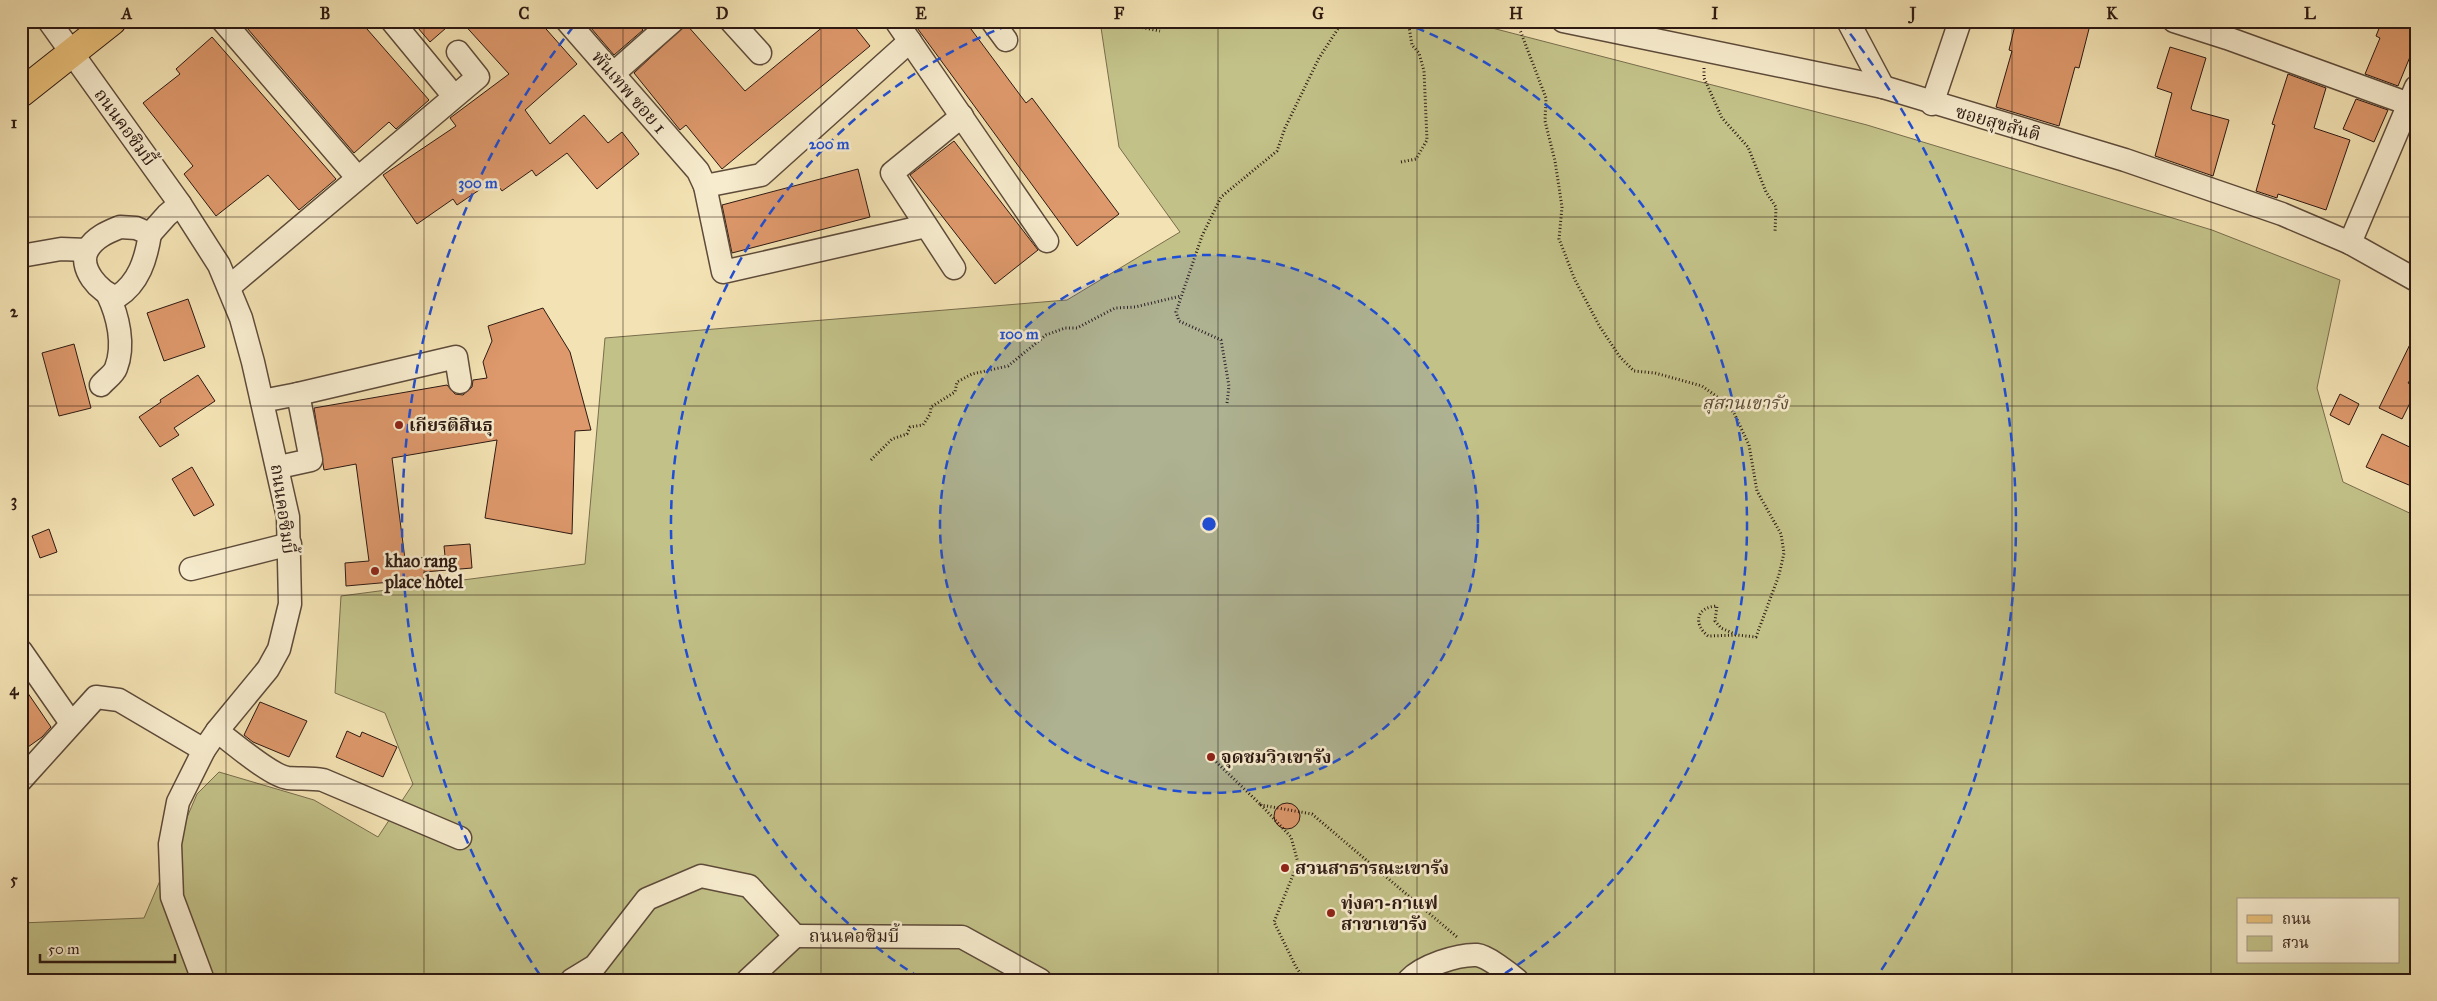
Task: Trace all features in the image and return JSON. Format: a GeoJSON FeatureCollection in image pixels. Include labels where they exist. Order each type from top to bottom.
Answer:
{"type":"FeatureCollection","features":[{"type":"Feature","properties":{"kind":"main road"},"geometry":{"type":"LineString","coordinates":[[21,93],[112,21]]}},
{"type":"Feature","properties":{"kind":"street","name":"ถนนคอซิมบี้"},"geometry":{"type":"LineString","coordinates":[[48,21],[180,204],[214,258],[229,287],[241,318],[279,467],[288,517],[290,604],[279,649],[268,669],[217,731],[204,750],[178,802],[170,844],[172,897],[202,980]]}},
{"type":"Feature","properties":{"kind":"street"},"geometry":{"type":"LineString","coordinates":[[223,21],[357,177]]}},
{"type":"Feature","properties":{"kind":"street"},"geometry":{"type":"LineString","coordinates":[[392,21],[454,95]]}},
{"type":"Feature","properties":{"kind":"street","name":"พันเทพ ซอย 1"},"geometry":{"type":"LineString","coordinates":[[567,21],[698,171],[705,186],[723,272],[926,226]]}},
{"type":"Feature","properties":{"kind":"street"},"geometry":{"type":"LineString","coordinates":[[614,73],[673,21]]}},
{"type":"Feature","properties":{"kind":"street"},"geometry":{"type":"LineString","coordinates":[[732,21],[760,53]]}},
{"type":"Feature","properties":{"kind":"street"},"geometry":{"type":"LineString","coordinates":[[896,21],[1048,242]]}},
{"type":"Feature","properties":{"kind":"street"},"geometry":{"type":"LineString","coordinates":[[992,21],[1006,40]]}},
{"type":"Feature","properties":{"kind":"street","name":"ซอยสุขสันติ"},"geometry":{"type":"LineString","coordinates":[[1563,21],[1883,87],[1932,104],[2125,160],[2282,214],[2350,243],[2416,280]]}},
{"type":"Feature","properties":{"kind":"street"},"geometry":{"type":"LineString","coordinates":[[1848,21],[1883,87]]}},
{"type":"Feature","properties":{"kind":"street"},"geometry":{"type":"LineString","coordinates":[[1932,104],[1960,21]]}},
{"type":"Feature","properties":{"kind":"street"},"geometry":{"type":"LineString","coordinates":[[2174,21],[2412,96],[2350,243]]}},
{"type":"Feature","properties":{"kind":"street"},"geometry":{"type":"LineString","coordinates":[[705,186],[761,175],[910,41]]}},
{"type":"Feature","properties":{"kind":"street"},"geometry":{"type":"LineString","coordinates":[[229,287],[478,76],[458,52]]}},
{"type":"Feature","properties":{"kind":"street"},"geometry":{"type":"LineString","coordinates":[[954,268],[892,173],[962,116]]}},
{"type":"Feature","properties":{"kind":"street"},"geometry":{"type":"LineString","coordinates":[[150,234],[136,228],[120,227],[100,235],[87,250],[86,265],[99,288],[108,295],[117,297],[128,290],[136,278],[148,248],[150,234],[180,204]]}},
{"type":"Feature","properties":{"kind":"street"},"geometry":{"type":"LineString","coordinates":[[21,256],[61,249],[87,250]]}},
{"type":"Feature","properties":{"kind":"street"},"geometry":{"type":"LineString","coordinates":[[101,385],[116,369],[120,342],[116,312],[108,295]]}},
{"type":"Feature","properties":{"kind":"street"},"geometry":{"type":"LineString","coordinates":[[262,401],[456,357],[460,382]]}},
{"type":"Feature","properties":{"kind":"street"},"geometry":{"type":"LineString","coordinates":[[279,467],[311,460],[298,394]]}},
{"type":"Feature","properties":{"kind":"street"},"geometry":{"type":"LineString","coordinates":[[191,569],[290,544]]}},
{"type":"Feature","properties":{"kind":"street"},"geometry":{"type":"LineString","coordinates":[[21,651],[71,723]]}},
{"type":"Feature","properties":{"kind":"street"},"geometry":{"type":"LineString","coordinates":[[21,780],[96,697],[119,700],[204,750]]}},
{"type":"Feature","properties":{"kind":"street"},"geometry":{"type":"LineString","coordinates":[[217,731],[264,766],[286,778],[306,777],[323,780],[460,838]]}},
{"type":"Feature","properties":{"kind":"street","name":"ถนนคอซิมบี้"},"geometry":{"type":"LineString","coordinates":[[572,980],[595,966],[647,898],[701,876],[749,886],[795,936],[962,937],[1040,980]]}},
{"type":"Feature","properties":{"kind":"street"},"geometry":{"type":"LineString","coordinates":[[748,980],[795,936]]}},
{"type":"Feature","properties":{"kind":"street"},"geometry":{"type":"LineString","coordinates":[[1409,980],[1426,967],[1448,960],[1478,955],[1508,972],[1517,980]]}},
{"type":"Feature","properties":{"kind":"path"},"geometry":{"type":"LineString","coordinates":[[1130,21],[1129,25],[1160,30]]}},
{"type":"Feature","properties":{"kind":"path"},"geometry":{"type":"LineString","coordinates":[[1227,403],[1229,386],[1221,340],[1179,321],[1176,312],[1202,236],[1220,197],[1277,150],[1285,128],[1310,75],[1343,21]]}},
{"type":"Feature","properties":{"kind":"path"},"geometry":{"type":"LineString","coordinates":[[1401,162],[1416,160],[1427,140],[1424,71],[1419,52],[1412,45],[1408,21]]}},
{"type":"Feature","properties":{"kind":"path"},"geometry":{"type":"LineString","coordinates":[[1520,21],[1520,30],[1546,98],[1546,121],[1555,161],[1562,207],[1559,239],[1575,280],[1600,327],[1620,357],[1634,371],[1655,373],[1702,386],[1734,413],[1749,445],[1757,491],[1781,534],[1784,553],[1779,575],[1756,637],[1737,635],[1708,636],[1701,630],[1698,623],[1701,613],[1708,606],[1717,606],[1715,621],[1721,628],[1737,635]]}},
{"type":"Feature","properties":{"kind":"path"},"geometry":{"type":"LineString","coordinates":[[1704,50],[1704,78],[1722,118],[1748,147],[1766,192],[1776,207],[1775,232]]}},
{"type":"Feature","properties":{"kind":"path"},"geometry":{"type":"LineString","coordinates":[[871,460],[892,439],[907,434],[910,427],[923,425],[930,414],[930,407],[955,392],[957,382],[972,374],[1008,366],[1046,335],[1065,328],[1077,328],[1115,308],[1143,305],[1182,296]]}},
{"type":"Feature","properties":{"kind":"path"},"geometry":{"type":"LineString","coordinates":[[1211,758],[1261,805],[1291,837],[1298,863],[1274,922],[1296,967],[1305,980]]}},
{"type":"Feature","properties":{"kind":"path"},"geometry":{"type":"LineString","coordinates":[[1261,805],[1312,814],[1478,955]]}},
{"type":"Feature","properties":{"kind":"green space","name":"สุสานเขารัง"},"geometry":{"type":"Polygon","coordinates":[[[1100,21],[1465,21],[1867,125],[2212,230],[2340,280],[2317,388],[2343,482],[2416,516],[2416,980],[21,980],[21,923],[144,918],[197,794],[219,772],[314,800],[378,837],[413,784],[385,713],[335,693],[341,596],[585,564],[605,338],[1067,300],[1180,232],[1119,147],[1100,21]]]}},
{"type":"Feature","properties":{"kind":"building"},"geometry":{"type":"Polygon","coordinates":[[[241,21],[360,21],[429,100],[396,129],[389,122],[354,153],[241,21]]]}},
{"type":"Feature","properties":{"kind":"building"},"geometry":{"type":"Polygon","coordinates":[[[412,21],[454,21],[430,42],[412,21]]]}},
{"type":"Feature","properties":{"kind":"building"},"geometry":{"type":"Polygon","coordinates":[[[461,21],[539,21],[577,64],[525,110],[550,144],[584,115],[608,143],[622,132],[639,154],[597,189],[567,153],[536,176],[532,170],[502,191],[494,180],[457,205],[453,199],[417,224],[383,175],[456,126],[450,118],[509,74],[461,21]]]}},
{"type":"Feature","properties":{"kind":"building"},"geometry":{"type":"Polygon","coordinates":[[[585,21],[636,21],[643,30],[614,55],[585,21]]]}},
{"type":"Feature","properties":{"kind":"building"},"geometry":{"type":"Polygon","coordinates":[[[830,21],[850,21],[870,46],[722,169],[686,125],[680,130],[634,73],[686,24],[745,91],[830,21]]]}},
{"type":"Feature","properties":{"kind":"building"},"geometry":{"type":"Polygon","coordinates":[[[912,21],[965,21],[1026,103],[1032,98],[1119,214],[1077,246],[912,21]]]}},
{"type":"Feature","properties":{"kind":"building"},"geometry":{"type":"Polygon","coordinates":[[[2016,21],[2091,21],[2079,68],[2075,67],[2059,126],[1996,107],[2012,51],[2009,50],[2016,21]]]}},
{"type":"Feature","properties":{"kind":"building"},"geometry":{"type":"Polygon","coordinates":[[[2382,21],[2416,21],[2410,35],[2416,37],[2416,53],[2412,52],[2398,86],[2365,74],[2380,38],[2376,36],[2382,21]]]}},
{"type":"Feature","properties":{"kind":"building"},"geometry":{"type":"Polygon","coordinates":[[[212,37],[336,179],[299,210],[268,175],[216,216],[184,174],[193,166],[143,103],[180,74],[176,69],[212,37]]]}},
{"type":"Feature","properties":{"kind":"building"},"geometry":{"type":"Polygon","coordinates":[[[2170,47],[2206,58],[2192,110],[2229,120],[2213,176],[2155,156],[2172,93],[2157,88],[2170,47]]]}},
{"type":"Feature","properties":{"kind":"building"},"geometry":{"type":"Polygon","coordinates":[[[2288,74],[2326,88],[2314,128],[2350,140],[2326,210],[2278,194],[2277,198],[2256,191],[2275,125],[2272,124],[2288,74]]]}},
{"type":"Feature","properties":{"kind":"building"},"geometry":{"type":"Polygon","coordinates":[[[2356,99],[2388,110],[2374,142],[2343,129],[2356,99]]]}},
{"type":"Feature","properties":{"kind":"building"},"geometry":{"type":"Polygon","coordinates":[[[954,141],[1038,250],[995,284],[910,175],[954,141]]]}},
{"type":"Feature","properties":{"kind":"building"},"geometry":{"type":"Polygon","coordinates":[[[858,169],[870,217],[732,253],[722,205],[858,169]]]}},
{"type":"Feature","properties":{"kind":"building"},"geometry":{"type":"Polygon","coordinates":[[[188,299],[205,347],[164,361],[147,313],[188,299]]]}},
{"type":"Feature","properties":{"kind":"building"},"geometry":{"type":"Polygon","coordinates":[[[543,308],[570,352],[591,430],[575,431],[572,534],[485,518],[497,440],[392,458],[405,559],[445,556],[444,546],[470,544],[472,568],[424,572],[425,579],[346,586],[345,563],[369,561],[356,464],[324,470],[314,408],[447,385],[455,394],[463,395],[472,387],[473,380],[487,378],[483,362],[492,341],[488,326],[543,308]]]}},
{"type":"Feature","properties":{"kind":"building"},"geometry":{"type":"Polygon","coordinates":[[[2416,332],[2416,371],[2408,383],[2416,387],[2416,391],[2402,419],[2379,408],[2416,332]]]}},
{"type":"Feature","properties":{"kind":"building"},"geometry":{"type":"Polygon","coordinates":[[[74,344],[91,408],[59,416],[42,353],[74,344]]]}},
{"type":"Feature","properties":{"kind":"building"},"geometry":{"type":"Polygon","coordinates":[[[198,375],[215,401],[174,428],[179,435],[160,447],[139,417],[161,402],[160,400],[198,375]]]}},
{"type":"Feature","properties":{"kind":"building"},"geometry":{"type":"Polygon","coordinates":[[[2340,394],[2359,404],[2349,425],[2330,415],[2340,394]]]}},
{"type":"Feature","properties":{"kind":"building"},"geometry":{"type":"Polygon","coordinates":[[[2382,434],[2416,450],[2416,488],[2366,467],[2382,434]]]}},
{"type":"Feature","properties":{"kind":"building"},"geometry":{"type":"Polygon","coordinates":[[[192,467],[214,505],[194,516],[172,479],[192,467]]]}},
{"type":"Feature","properties":{"kind":"building"},"geometry":{"type":"Polygon","coordinates":[[[49,529],[57,552],[40,558],[32,536],[49,529]]]}},
{"type":"Feature","properties":{"kind":"building"},"geometry":{"type":"Polygon","coordinates":[[[21,683],[51,727],[42,737],[21,752],[21,683]]]}},
{"type":"Feature","properties":{"kind":"building"},"geometry":{"type":"Polygon","coordinates":[[[260,702],[307,721],[289,757],[253,742],[244,735],[260,702]]]}},
{"type":"Feature","properties":{"kind":"building"},"geometry":{"type":"Polygon","coordinates":[[[347,731],[360,737],[362,732],[397,747],[383,777],[336,757],[347,731]]]}},
{"type":"Feature","properties":{"kind":"building"},"geometry":{"type":"Polygon","coordinates":[[[1287,803],[1296,807],[1300,816],[1296,825],[1287,829],[1278,825],[1274,816],[1278,807],[1287,803]]]}},
{"type":"Feature","properties":{"kind":"place","name":"เกียรติสินธุ"},"geometry":{"type":"Point","coordinates":[399,425]}},
{"type":"Feature","properties":{"kind":"place","name":"khao rang place hôtel"},"geometry":{"type":"Point","coordinates":[375,571]}},
{"type":"Feature","properties":{"kind":"place","name":"จุดชมวิวเขารัง"},"geometry":{"type":"Point","coordinates":[1211,757]}},
{"type":"Feature","properties":{"kind":"place","name":"สวนสาธารณะเขารัง"},"geometry":{"type":"Point","coordinates":[1285,868]}},
{"type":"Feature","properties":{"kind":"place","name":"ทุ่งคา-กาแฟ สาขาเขารัง"},"geometry":{"type":"Point","coordinates":[1331,913]}}]}
